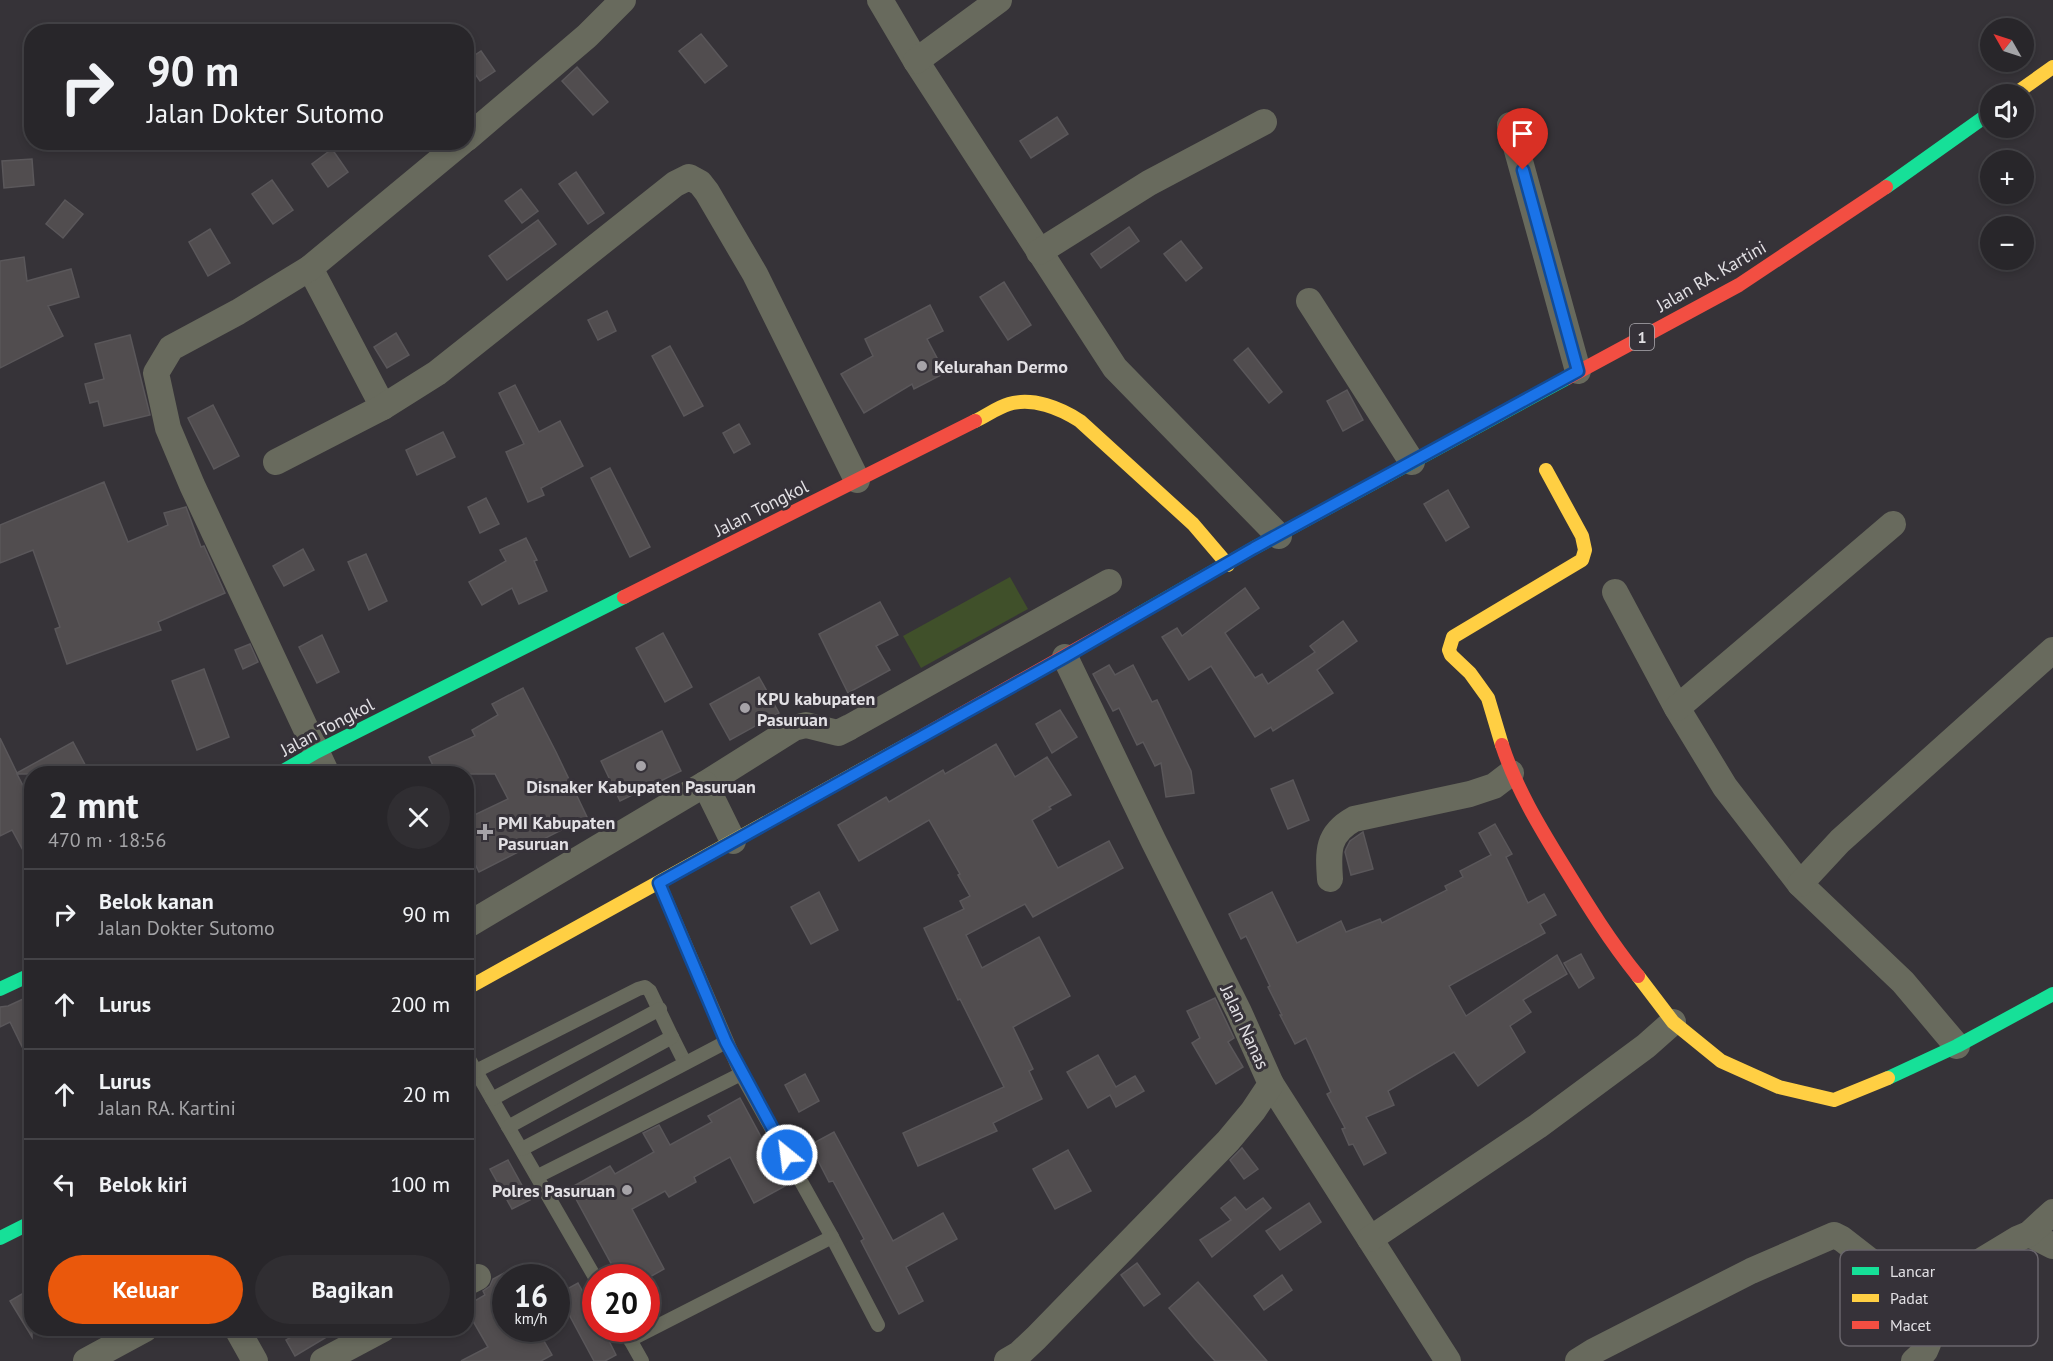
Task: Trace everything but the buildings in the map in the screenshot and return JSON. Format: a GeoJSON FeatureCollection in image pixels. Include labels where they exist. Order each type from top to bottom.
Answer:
{"type":"FeatureCollection","features":[{"type":"Feature","properties":{"kind":"main road"},"geometry":{"type":"LineString","coordinates":[[2029,84],[2053,67]]}},
{"type":"Feature","properties":{"kind":"main road","name":"Jalan RA. Kartini"},"geometry":{"type":"LineString","coordinates":[[1265,543],[1739,285],[1930,157],[1980,120]]}},
{"type":"Feature","properties":{"kind":"main road","name":"Jalan Tongkol"},"geometry":{"type":"LineString","coordinates":[[321,763],[857,480],[1009,404],[1032,401],[1049,404],[1080,421],[1193,524],[1228,565]]}},
{"type":"Feature","properties":{"kind":"main road"},"geometry":{"type":"LineString","coordinates":[[1546,470],[1582,536],[1585,550],[1582,560],[1452,637],[1449,642],[1451,655],[1470,673],[1488,698],[1502,779],[1545,837],[1607,937],[1661,1033],[1779,1087],[1834,1100],[1957,1046],[2053,994]]}},
{"type":"Feature","properties":{"kind":"main road"},"geometry":{"type":"LineString","coordinates":[[1193,524],[1231,546],[1265,543]]}},
{"type":"Feature","properties":{"kind":"main road","name":"1"},"geometry":{"type":"LineString","coordinates":[[474,985],[1065,657],[1265,543]]}},
{"type":"Feature","properties":{"kind":"main road"},"geometry":{"type":"LineString","coordinates":[[0,989],[24,978]]}},
{"type":"Feature","properties":{"kind":"main road"},"geometry":{"type":"LineString","coordinates":[[0,1238],[24,1226]]}},
{"type":"Feature","properties":{"kind":"street"},"geometry":{"type":"LineString","coordinates":[[474,132],[587,36],[623,0]]}},
{"type":"Feature","properties":{"kind":"street"},"geometry":{"type":"LineString","coordinates":[[880,0],[916,62],[1115,368],[1265,543]]}},
{"type":"Feature","properties":{"kind":"street"},"geometry":{"type":"LineString","coordinates":[[916,62],[999,0]]}},
{"type":"Feature","properties":{"kind":"street"},"geometry":{"type":"LineString","coordinates":[[1039,252],[1149,183],[1264,122]]}},
{"type":"Feature","properties":{"kind":"street"},"geometry":{"type":"LineString","coordinates":[[1510,125],[1578,371]]}},
{"type":"Feature","properties":{"kind":"street"},"geometry":{"type":"LineString","coordinates":[[321,763],[192,485],[168,428],[156,374],[171,348],[238,312],[310,268],[452,150]]}},
{"type":"Feature","properties":{"kind":"street"},"geometry":{"type":"LineString","coordinates":[[276,462],[383,407],[437,372],[583,255],[675,184],[689,177],[700,183],[707,192],[755,274],[857,480]]}},
{"type":"Feature","properties":{"kind":"street"},"geometry":{"type":"LineString","coordinates":[[310,268],[383,407]]}},
{"type":"Feature","properties":{"kind":"street"},"geometry":{"type":"LineString","coordinates":[[1309,301],[1412,462]]}},
{"type":"Feature","properties":{"kind":"street"},"geometry":{"type":"LineString","coordinates":[[1677,708],[1893,524]]}},
{"type":"Feature","properties":{"kind":"street"},"geometry":{"type":"LineString","coordinates":[[474,921],[705,784],[794,728],[806,725],[838,733],[850,728],[1109,582]]}},
{"type":"Feature","properties":{"kind":"street"},"geometry":{"type":"LineString","coordinates":[[1615,592],[1677,708],[1725,787],[1800,884],[1903,982],[1957,1046]]}},
{"type":"Feature","properties":{"kind":"street"},"geometry":{"type":"LineString","coordinates":[[1800,884],[1840,841],[2053,650]]}},
{"type":"Feature","properties":{"kind":"street","name":"Jalan Nanas"},"geometry":{"type":"LineString","coordinates":[[1016,1359],[1228,1141],[1253,1111],[1271,1084],[1244,1023],[1152,840],[1065,657]]}},
{"type":"Feature","properties":{"kind":"street"},"geometry":{"type":"LineString","coordinates":[[1330,879],[1328,851],[1343,825],[1354,819],[1470,794],[1502,779]]}},
{"type":"Feature","properties":{"kind":"street"},"geometry":{"type":"LineString","coordinates":[[705,784],[733,841]]}},
{"type":"Feature","properties":{"kind":"street"},"geometry":{"type":"LineString","coordinates":[[1370,1239],[1538,1126],[1661,1033]]}},
{"type":"Feature","properties":{"kind":"street"},"geometry":{"type":"LineString","coordinates":[[1271,1084],[1448,1361]]}},
{"type":"Feature","properties":{"kind":"street"},"geometry":{"type":"LineString","coordinates":[[1999,1250],[2044,1227]]}},
{"type":"Feature","properties":{"kind":"street"},"geometry":{"type":"LineString","coordinates":[[1578,1361],[1751,1271],[1834,1235],[1856,1250]]}},
{"type":"Feature","properties":{"kind":"street"},"geometry":{"type":"LineString","coordinates":[[86,1361],[132,1336]]}},
{"type":"Feature","properties":{"kind":"street"},"geometry":{"type":"LineString","coordinates":[[241,1336],[255,1361]]}},
{"type":"Feature","properties":{"kind":"street"},"geometry":{"type":"LineString","coordinates":[[323,1361],[370,1336]]}},
{"type":"Feature","properties":{"kind":"street"},"geometry":{"type":"LineString","coordinates":[[1914,1361],[1927,1346]]}},
{"type":"Feature","properties":{"kind":"lane"},"geometry":{"type":"LineString","coordinates":[[659,883],[741,1074],[878,1325]]}},
{"type":"Feature","properties":{"kind":"lane"},"geometry":{"type":"LineString","coordinates":[[476,1071],[645,987],[651,991],[685,1063]]}},
{"type":"Feature","properties":{"kind":"lane"},"geometry":{"type":"LineString","coordinates":[[492,1099],[660,1009]]}},
{"type":"Feature","properties":{"kind":"lane"},"geometry":{"type":"LineString","coordinates":[[508,1127],[672,1037]]}},
{"type":"Feature","properties":{"kind":"lane"},"geometry":{"type":"LineString","coordinates":[[522,1149],[726,1042]]}},
{"type":"Feature","properties":{"kind":"lane"},"geometry":{"type":"LineString","coordinates":[[474,1068],[588,1264]]}},
{"type":"Feature","properties":{"kind":"lane"},"geometry":{"type":"LineString","coordinates":[[538,1176],[741,1074]]}},
{"type":"Feature","properties":{"kind":"lane"},"geometry":{"type":"LineString","coordinates":[[660,1318],[832,1237]]}},
{"type":"Feature","properties":{"kind":"lane"},"geometry":{"type":"LineString","coordinates":[[631,1342],[642,1361]]}},
{"type":"Feature","properties":{"kind":"green space"},"geometry":{"type":"Polygon","coordinates":[[[1010,577],[1028,609],[921,668],[903,636],[1010,577]]]}},
{"type":"Feature","properties":{"kind":"traffic: fast"},"geometry":{"type":"LineString","coordinates":[[1886,187],[1980,120]]}},
{"type":"Feature","properties":{"kind":"traffic: fast"},"geometry":{"type":"LineString","coordinates":[[1137,615],[1254,548],[1567,378]]}},
{"type":"Feature","properties":{"kind":"traffic: fast"},"geometry":{"type":"LineString","coordinates":[[292,766],[624,597]]}},
{"type":"Feature","properties":{"kind":"traffic: fast"},"geometry":{"type":"LineString","coordinates":[[0,989],[24,978]]}},
{"type":"Feature","properties":{"kind":"traffic: fast"},"geometry":{"type":"LineString","coordinates":[[1888,1078],[1957,1046],[2053,994]]}},
{"type":"Feature","properties":{"kind":"traffic: fast"},"geometry":{"type":"LineString","coordinates":[[0,1238],[24,1226]]}},
{"type":"Feature","properties":{"kind":"traffic: slow"},"geometry":{"type":"LineString","coordinates":[[2029,84],[2053,67]]}},
{"type":"Feature","properties":{"kind":"traffic: slow"},"geometry":{"type":"LineString","coordinates":[[975,421],[1001,407],[1018,402],[1046,405],[1072,416],[1193,524],[1228,565]]}},
{"type":"Feature","properties":{"kind":"traffic: slow"},"geometry":{"type":"LineString","coordinates":[[1502,745],[1488,698],[1449,650],[1453,637],[1582,560],[1585,550],[1582,536],[1546,470]]}},
{"type":"Feature","properties":{"kind":"traffic: slow"},"geometry":{"type":"LineString","coordinates":[[474,985],[908,744]]}},
{"type":"Feature","properties":{"kind":"traffic: slow"},"geometry":{"type":"LineString","coordinates":[[1638,976],[1673,1022],[1721,1061],[1779,1087],[1834,1100],[1888,1078]]}},
{"type":"Feature","properties":{"kind":"traffic: jam"},"geometry":{"type":"LineString","coordinates":[[1567,378],[1739,285],[1886,187]]}},
{"type":"Feature","properties":{"kind":"traffic: jam"},"geometry":{"type":"LineString","coordinates":[[624,597],[975,421]]}},
{"type":"Feature","properties":{"kind":"traffic: jam"},"geometry":{"type":"LineString","coordinates":[[908,744],[1137,615]]}},
{"type":"Feature","properties":{"kind":"traffic: jam"},"geometry":{"type":"LineString","coordinates":[[1502,745],[1521,792],[1545,836],[1599,922],[1638,976]]}},
{"type":"Feature","properties":{"kind":"place","name":"Kelurahan Dermo"},"geometry":{"type":"Point","coordinates":[922,366]}},
{"type":"Feature","properties":{"kind":"place","name":"KPU kabupaten Pasuruan"},"geometry":{"type":"Point","coordinates":[745,708]}},
{"type":"Feature","properties":{"kind":"place","name":"Disnaker Kabupaten Pasuruan"},"geometry":{"type":"Point","coordinates":[641,766]}},
{"type":"Feature","properties":{"kind":"place","name":"PMI Kabupaten Pasuruan"},"geometry":{"type":"Point","coordinates":[485,832]}},
{"type":"Feature","properties":{"kind":"place","name":"Polres Pasuruan"},"geometry":{"type":"Point","coordinates":[627,1190]}},
{"type":"Feature","properties":{"kind":"route"},"geometry":{"type":"LineString","coordinates":[[787,1155],[741,1074],[659,883],[1065,657],[1254,548],[1578,371],[1523,170]]}}]}
